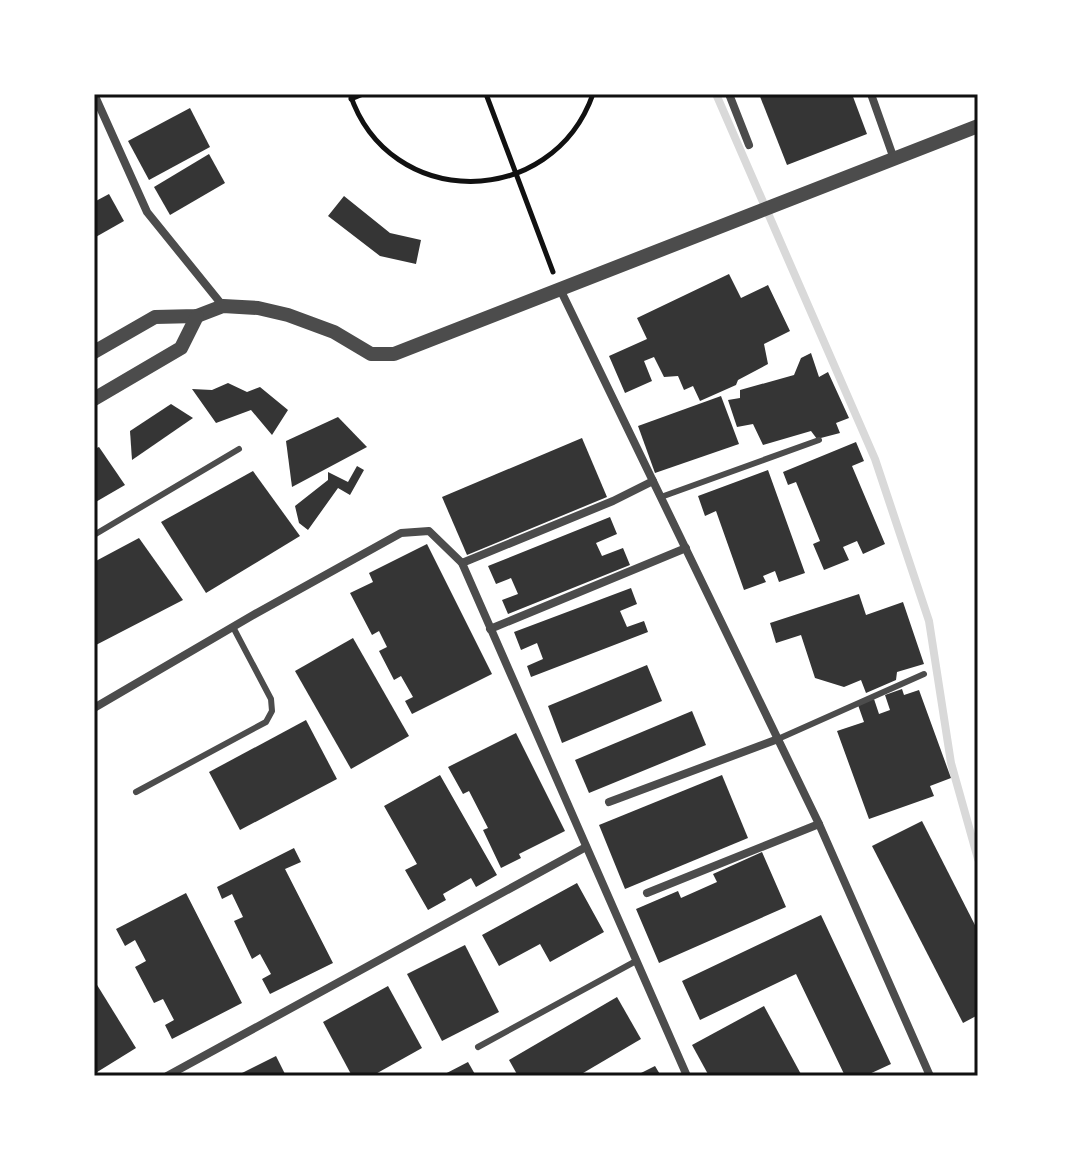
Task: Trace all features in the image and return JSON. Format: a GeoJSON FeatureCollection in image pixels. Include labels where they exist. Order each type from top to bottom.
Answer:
{"type":"FeatureCollection","features":[{"type":"Feature","properties":{"kind":"street"},"geometry":{"type":"LineString","coordinates":[[94,94],[147,212],[223,306]]}},
{"type":"Feature","properties":{"kind":"street"},"geometry":{"type":"LineString","coordinates":[[729,94],[749,145]]}},
{"type":"Feature","properties":{"kind":"street"},"geometry":{"type":"LineString","coordinates":[[871,94],[894,159]]}},
{"type":"Feature","properties":{"kind":"street"},"geometry":{"type":"LineString","coordinates":[[94,352],[155,317],[197,316],[223,306],[258,308],[288,315],[334,332],[371,354],[394,354],[978,126]]}},
{"type":"Feature","properties":{"kind":"street"},"geometry":{"type":"LineString","coordinates":[[559,288],[819,824],[930,1076]]}},
{"type":"Feature","properties":{"kind":"street"},"geometry":{"type":"LineString","coordinates":[[94,399],[181,348],[197,316]]}},
{"type":"Feature","properties":{"kind":"street"},"geometry":{"type":"LineString","coordinates":[[462,563],[613,501],[653,481]]}},
{"type":"Feature","properties":{"kind":"street"},"geometry":{"type":"LineString","coordinates":[[94,708],[401,533],[429,531],[462,563],[687,1076]]}},
{"type":"Feature","properties":{"kind":"street"},"geometry":{"type":"LineString","coordinates":[[490,629],[686,548]]}},
{"type":"Feature","properties":{"kind":"street"},"geometry":{"type":"LineString","coordinates":[[609,802],[778,739]]}},
{"type":"Feature","properties":{"kind":"street"},"geometry":{"type":"LineString","coordinates":[[647,893],[819,824]]}},
{"type":"Feature","properties":{"kind":"street"},"geometry":{"type":"LineString","coordinates":[[167,1076],[586,847]]}},
{"type":"Feature","properties":{"kind":"lane"},"geometry":{"type":"LineString","coordinates":[[661,497],[819,440]]}},
{"type":"Feature","properties":{"kind":"lane"},"geometry":{"type":"LineString","coordinates":[[94,535],[239,449]]}},
{"type":"Feature","properties":{"kind":"lane"},"geometry":{"type":"LineString","coordinates":[[136,792],[266,722],[272,711],[271,699],[233,627]]}},
{"type":"Feature","properties":{"kind":"lane"},"geometry":{"type":"LineString","coordinates":[[778,739],[924,674]]}},
{"type":"Feature","properties":{"kind":"lane"},"geometry":{"type":"LineString","coordinates":[[478,1047],[636,961]]}},
{"type":"Feature","properties":{"kind":"path"},"geometry":{"type":"LineString","coordinates":[[363,94],[350,97],[369,131],[387,150],[408,165],[433,176],[458,181],[484,181],[534,166],[556,151],[574,131],[588,109],[593,94]]}},
{"type":"Feature","properties":{"kind":"path"},"geometry":{"type":"LineString","coordinates":[[486,94],[559,288]]}},
{"type":"Feature","properties":{"kind":"building"},"geometry":{"type":"Polygon","coordinates":[[[759,94],[852,94],[867,134],[787,165],[759,94]]]}},
{"type":"Feature","properties":{"kind":"building"},"geometry":{"type":"Polygon","coordinates":[[[190,108],[210,147],[149,180],[128,141],[190,108]]]}},
{"type":"Feature","properties":{"kind":"building"},"geometry":{"type":"Polygon","coordinates":[[[209,154],[225,183],[170,215],[154,187],[209,154]]]}},
{"type":"Feature","properties":{"kind":"building"},"geometry":{"type":"Polygon","coordinates":[[[109,194],[124,221],[94,238],[94,202],[109,194]]]}},
{"type":"Feature","properties":{"kind":"building"},"geometry":{"type":"Polygon","coordinates":[[[344,196],[390,233],[421,240],[416,264],[380,256],[328,216],[344,196]]]}},
{"type":"Feature","properties":{"kind":"building"},"geometry":{"type":"Polygon","coordinates":[[[729,274],[741,298],[768,285],[790,331],[764,344],[768,364],[738,380],[736,385],[700,401],[693,386],[684,390],[678,376],[664,377],[654,357],[644,361],[652,381],[625,393],[609,356],[647,339],[637,318],[729,274]]]}},
{"type":"Feature","properties":{"kind":"building"},"geometry":{"type":"Polygon","coordinates":[[[811,353],[819,377],[828,372],[849,418],[836,423],[840,433],[817,439],[811,431],[763,445],[753,424],[737,427],[728,400],[740,398],[740,390],[794,375],[801,358],[811,353]]]}},
{"type":"Feature","properties":{"kind":"building"},"geometry":{"type":"Polygon","coordinates":[[[228,383],[247,392],[260,387],[288,410],[272,435],[251,410],[216,423],[192,389],[212,390],[228,383]]]}},
{"type":"Feature","properties":{"kind":"building"},"geometry":{"type":"Polygon","coordinates":[[[721,396],[739,444],[655,473],[638,426],[721,396]]]}},
{"type":"Feature","properties":{"kind":"building"},"geometry":{"type":"Polygon","coordinates":[[[171,404],[193,418],[132,460],[130,431],[171,404]]]}},
{"type":"Feature","properties":{"kind":"building"},"geometry":{"type":"Polygon","coordinates":[[[338,417],[367,447],[292,487],[286,441],[338,417]]]}},
{"type":"Feature","properties":{"kind":"building"},"geometry":{"type":"Polygon","coordinates":[[[582,438],[607,497],[467,555],[442,497],[582,438]]]}},
{"type":"Feature","properties":{"kind":"building"},"geometry":{"type":"Polygon","coordinates":[[[856,442],[864,461],[852,466],[885,544],[863,554],[857,541],[843,547],[849,560],[824,570],[813,544],[820,541],[796,482],[788,485],[783,472],[856,442]]]}},
{"type":"Feature","properties":{"kind":"building"},"geometry":{"type":"Polygon","coordinates":[[[99,447],[125,485],[94,503],[94,449],[99,447]]]}},
{"type":"Feature","properties":{"kind":"building"},"geometry":{"type":"Polygon","coordinates":[[[357,466],[364,470],[350,495],[338,488],[308,530],[299,523],[295,506],[328,480],[328,472],[348,482],[357,466]]]}},
{"type":"Feature","properties":{"kind":"building"},"geometry":{"type":"Polygon","coordinates":[[[768,470],[805,573],[779,582],[775,571],[763,576],[766,582],[744,590],[716,511],[705,516],[698,496],[768,470]]]}},
{"type":"Feature","properties":{"kind":"building"},"geometry":{"type":"Polygon","coordinates":[[[253,471],[300,536],[206,593],[161,522],[253,471]]]}},
{"type":"Feature","properties":{"kind":"building"},"geometry":{"type":"Polygon","coordinates":[[[610,517],[617,534],[596,543],[602,556],[623,548],[630,565],[508,614],[502,600],[518,594],[511,578],[496,584],[488,566],[610,517]]]}},
{"type":"Feature","properties":{"kind":"building"},"geometry":{"type":"Polygon","coordinates":[[[139,538],[183,600],[94,646],[94,562],[139,538]]]}},
{"type":"Feature","properties":{"kind":"building"},"geometry":{"type":"Polygon","coordinates":[[[427,544],[492,674],[412,714],[405,701],[413,697],[401,676],[394,680],[379,651],[387,647],[379,631],[372,635],[350,593],[373,582],[369,573],[427,544]]]}},
{"type":"Feature","properties":{"kind":"building"},"geometry":{"type":"Polygon","coordinates":[[[631,588],[637,604],[620,611],[627,627],[644,621],[648,632],[531,677],[527,666],[543,659],[537,643],[521,650],[514,632],[631,588]]]}},
{"type":"Feature","properties":{"kind":"building"},"geometry":{"type":"Polygon","coordinates":[[[859,594],[866,615],[903,602],[924,664],[897,672],[896,680],[866,693],[861,680],[844,687],[815,678],[801,635],[776,643],[770,623],[859,594]]]}},
{"type":"Feature","properties":{"kind":"building"},"geometry":{"type":"Polygon","coordinates":[[[353,638],[409,736],[351,769],[295,671],[353,638]]]}},
{"type":"Feature","properties":{"kind":"building"},"geometry":{"type":"Polygon","coordinates":[[[647,665],[662,701],[562,743],[548,706],[647,665]]]}},
{"type":"Feature","properties":{"kind":"building"},"geometry":{"type":"Polygon","coordinates":[[[902,689],[904,695],[919,690],[951,778],[930,786],[934,796],[869,819],[837,731],[864,722],[858,705],[874,699],[879,714],[890,710],[885,695],[902,689]]]}},
{"type":"Feature","properties":{"kind":"building"},"geometry":{"type":"Polygon","coordinates":[[[692,711],[706,745],[589,793],[575,760],[692,711]]]}},
{"type":"Feature","properties":{"kind":"building"},"geometry":{"type":"Polygon","coordinates":[[[306,720],[337,779],[240,830],[209,772],[306,720]]]}},
{"type":"Feature","properties":{"kind":"building"},"geometry":{"type":"Polygon","coordinates":[[[516,733],[565,831],[519,854],[521,858],[501,868],[483,830],[488,828],[469,791],[463,794],[448,767],[516,733]]]}},
{"type":"Feature","properties":{"kind":"building"},"geometry":{"type":"Polygon","coordinates":[[[440,775],[497,875],[476,887],[471,878],[443,894],[446,900],[428,910],[405,870],[417,864],[384,806],[440,775]]]}},
{"type":"Feature","properties":{"kind":"building"},"geometry":{"type":"Polygon","coordinates":[[[722,775],[748,838],[625,889],[599,825],[722,775]]]}},
{"type":"Feature","properties":{"kind":"building"},"geometry":{"type":"Polygon","coordinates":[[[922,821],[978,931],[978,1015],[963,1023],[872,846],[922,821]]]}},
{"type":"Feature","properties":{"kind":"building"},"geometry":{"type":"Polygon","coordinates":[[[294,848],[301,862],[285,869],[333,963],[270,994],[262,979],[271,974],[260,954],[252,959],[234,921],[243,917],[232,894],[222,899],[217,887],[294,848]]]}},
{"type":"Feature","properties":{"kind":"building"},"geometry":{"type":"Polygon","coordinates":[[[762,852],[786,907],[659,963],[636,909],[678,891],[681,898],[717,882],[713,874],[762,852]]]}},
{"type":"Feature","properties":{"kind":"building"},"geometry":{"type":"Polygon","coordinates":[[[577,883],[604,932],[550,962],[540,944],[499,966],[482,935],[577,883]]]}},
{"type":"Feature","properties":{"kind":"building"},"geometry":{"type":"Polygon","coordinates":[[[186,893],[242,1003],[172,1039],[165,1025],[174,1020],[163,999],[154,1003],[135,967],[146,961],[135,940],[125,946],[116,929],[186,893]]]}},
{"type":"Feature","properties":{"kind":"building"},"geometry":{"type":"Polygon","coordinates":[[[821,915],[891,1064],[865,1076],[845,1076],[796,974],[700,1020],[682,981],[821,915]]]}},
{"type":"Feature","properties":{"kind":"building"},"geometry":{"type":"Polygon","coordinates":[[[465,945],[499,1012],[442,1041],[407,974],[465,945]]]}},
{"type":"Feature","properties":{"kind":"building"},"geometry":{"type":"Polygon","coordinates":[[[94,980],[136,1048],[94,1074],[94,980]]]}},
{"type":"Feature","properties":{"kind":"building"},"geometry":{"type":"Polygon","coordinates":[[[388,986],[422,1048],[372,1076],[352,1076],[323,1022],[388,986]]]}},
{"type":"Feature","properties":{"kind":"building"},"geometry":{"type":"Polygon","coordinates":[[[617,997],[641,1039],[578,1076],[518,1076],[509,1060],[617,997]]]}},
{"type":"Feature","properties":{"kind":"building"},"geometry":{"type":"Polygon","coordinates":[[[764,1006],[802,1076],[709,1076],[692,1045],[764,1006]]]}},
{"type":"Feature","properties":{"kind":"building"},"geometry":{"type":"Polygon","coordinates":[[[276,1056],[286,1076],[236,1076],[276,1056]]]}},
{"type":"Feature","properties":{"kind":"building"},"geometry":{"type":"Polygon","coordinates":[[[468,1062],[476,1076],[441,1076],[468,1062]]]}},
{"type":"Feature","properties":{"kind":"building"},"geometry":{"type":"Polygon","coordinates":[[[655,1066],[661,1076],[635,1076],[655,1066]]]}},
{"type":"Feature","properties":{"kind":"waterway"},"geometry":{"type":"LineString","coordinates":[[716,94],[875,459],[929,621],[951,763],[978,859]]}}]}
